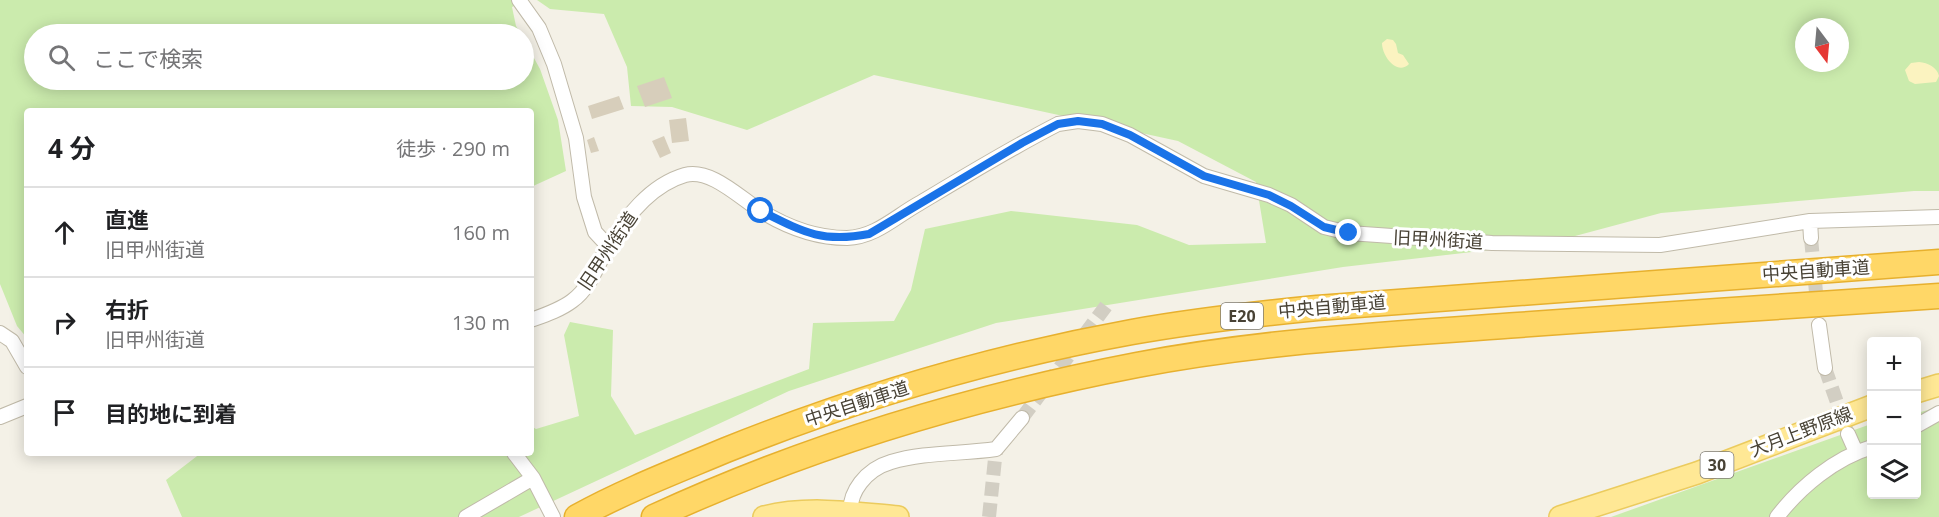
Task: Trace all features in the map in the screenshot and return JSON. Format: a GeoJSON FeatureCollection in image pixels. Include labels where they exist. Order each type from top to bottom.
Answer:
{"type":"FeatureCollection","features":[{"type":"Feature","properties":{"kind":"highway","name":"中央自動車道"},"geometry":{"type":"LineString","coordinates":[[576,517],[687,466],[773,432],[864,401],[1050,349],[1132,332],[1226,318],[1328,307],[1939,262]]}},
{"type":"Feature","properties":{"kind":"highway","name":"中央自動車道"},"geometry":{"type":"LineString","coordinates":[[654,517],[782,464],[871,432],[967,404],[1139,365],[1229,351],[1414,332],[1939,296]]}},
{"type":"Feature","properties":{"kind":"main road"},"geometry":{"type":"LineString","coordinates":[[1920,391],[1939,385]]}},
{"type":"Feature","properties":{"kind":"main road","name":"大月上野原線"},"geometry":{"type":"LineString","coordinates":[[1560,517],[1697,473],[1867,408]]}},
{"type":"Feature","properties":{"kind":"main road"},"geometry":{"type":"LineString","coordinates":[[764,517],[795,512],[898,517]]}},
{"type":"Feature","properties":{"kind":"street"},"geometry":{"type":"LineString","coordinates":[[519,0],[539,28],[554,64],[576,138],[584,197],[595,232],[608,246]]}},
{"type":"Feature","properties":{"kind":"street","name":"旧甲州街道"},"geometry":{"type":"LineString","coordinates":[[534,319],[551,313],[573,300],[589,283],[608,246],[646,196],[667,182],[687,174],[698,174],[710,178],[761,211],[794,227],[821,237],[849,238],[869,234],[1058,124],[1078,121],[1102,124],[1130,135],[1204,176],[1269,195],[1324,227],[1349,233],[1492,243],[1660,245],[1810,221],[1939,217]]}},
{"type":"Feature","properties":{"kind":"street"},"geometry":{"type":"LineString","coordinates":[[1810,221],[1810,238]]}},
{"type":"Feature","properties":{"kind":"street"},"geometry":{"type":"LineString","coordinates":[[1819,325],[1825,368]]}},
{"type":"Feature","properties":{"kind":"street"},"geometry":{"type":"LineString","coordinates":[[0,333],[12,341],[24,362]]}},
{"type":"Feature","properties":{"kind":"street"},"geometry":{"type":"LineString","coordinates":[[0,417],[24,407]]}},
{"type":"Feature","properties":{"kind":"street"},"geometry":{"type":"LineString","coordinates":[[1921,424],[1939,413]]}},
{"type":"Feature","properties":{"kind":"street"},"geometry":{"type":"LineString","coordinates":[[851,515],[858,485],[865,477],[889,462],[996,449],[1022,418]]}},
{"type":"Feature","properties":{"kind":"street"},"geometry":{"type":"LineString","coordinates":[[1848,434],[1856,452]]}},
{"type":"Feature","properties":{"kind":"street"},"geometry":{"type":"LineString","coordinates":[[1777,517],[1799,491],[1856,452],[1867,449]]}},
{"type":"Feature","properties":{"kind":"street"},"geometry":{"type":"LineString","coordinates":[[516,456],[533,478],[553,517]]}},
{"type":"Feature","properties":{"kind":"street"},"geometry":{"type":"LineString","coordinates":[[466,517],[533,478]]}},
{"type":"Feature","properties":{"kind":"green space"},"geometry":{"type":"Polygon","coordinates":[[[0,0],[527,0],[512,7],[516,24],[24,24],[24,90],[534,90],[534,58],[558,120],[566,171],[534,186],[534,108],[24,108],[24,334],[17,326],[0,284],[0,0]]]}},
{"type":"Feature","properties":{"kind":"green space"},"geometry":{"type":"Polygon","coordinates":[[[537,0],[1939,0],[1939,191],[1914,191],[1661,213],[1549,243],[1343,267],[996,323],[789,391],[519,517],[182,517],[166,480],[197,456],[534,456],[534,428],[579,416],[564,335],[570,322],[613,330],[611,396],[635,435],[809,369],[813,323],[894,321],[911,290],[925,229],[1011,211],[1137,225],[1189,245],[1266,243],[1256,182],[1178,141],[874,75],[747,130],[672,107],[631,106],[627,67],[604,14],[550,9],[537,0]]]}},
{"type":"Feature","properties":{"kind":"green space"},"geometry":{"type":"Polygon","coordinates":[[[1939,407],[1939,517],[1611,517],[1867,425],[1867,499],[1921,499],[1921,412],[1939,407]]]}},
{"type":"Feature","properties":{"kind":"sand"},"geometry":{"type":"Polygon","coordinates":[[[1387,39],[1393,40],[1398,53],[1403,55],[1409,64],[1400,68],[1387,59],[1382,43],[1387,39]]]}},
{"type":"Feature","properties":{"kind":"sand"},"geometry":{"type":"Polygon","coordinates":[[[1911,63],[1929,64],[1936,70],[1939,76],[1936,82],[1915,84],[1909,81],[1905,70],[1911,63]]]}},
{"type":"Feature","properties":{"kind":"building"},"geometry":{"type":"Polygon","coordinates":[[[664,77],[672,98],[645,107],[637,86],[664,77]]]}},
{"type":"Feature","properties":{"kind":"building"},"geometry":{"type":"Polygon","coordinates":[[[619,96],[624,109],[592,119],[588,106],[619,96]]]}},
{"type":"Feature","properties":{"kind":"building"},"geometry":{"type":"Polygon","coordinates":[[[686,118],[689,141],[672,143],[669,120],[686,118]]]}},
{"type":"Feature","properties":{"kind":"building"},"geometry":{"type":"Polygon","coordinates":[[[664,136],[671,153],[660,158],[652,141],[664,136]]]}},
{"type":"Feature","properties":{"kind":"building"},"geometry":{"type":"Polygon","coordinates":[[[594,137],[599,151],[591,153],[587,140],[594,137]]]}},
{"type":"Feature","properties":{"kind":"tunnel"},"geometry":{"type":"LineString","coordinates":[[1811,238],[1819,325]]}},
{"type":"Feature","properties":{"kind":"tunnel"},"geometry":{"type":"LineString","coordinates":[[1022,418],[1106,306]]}},
{"type":"Feature","properties":{"kind":"tunnel"},"geometry":{"type":"LineString","coordinates":[[1825,368],[1848,434]]}},
{"type":"Feature","properties":{"kind":"tunnel"},"geometry":{"type":"LineString","coordinates":[[989,517],[996,449]]}},
{"type":"Feature","properties":{"kind":"route"},"geometry":{"type":"LineString","coordinates":[[761,211],[821,237],[849,238],[869,234],[1022,143],[1058,124],[1078,121],[1102,124],[1130,135],[1204,176],[1269,195],[1324,227],[1349,233]]}}]}
